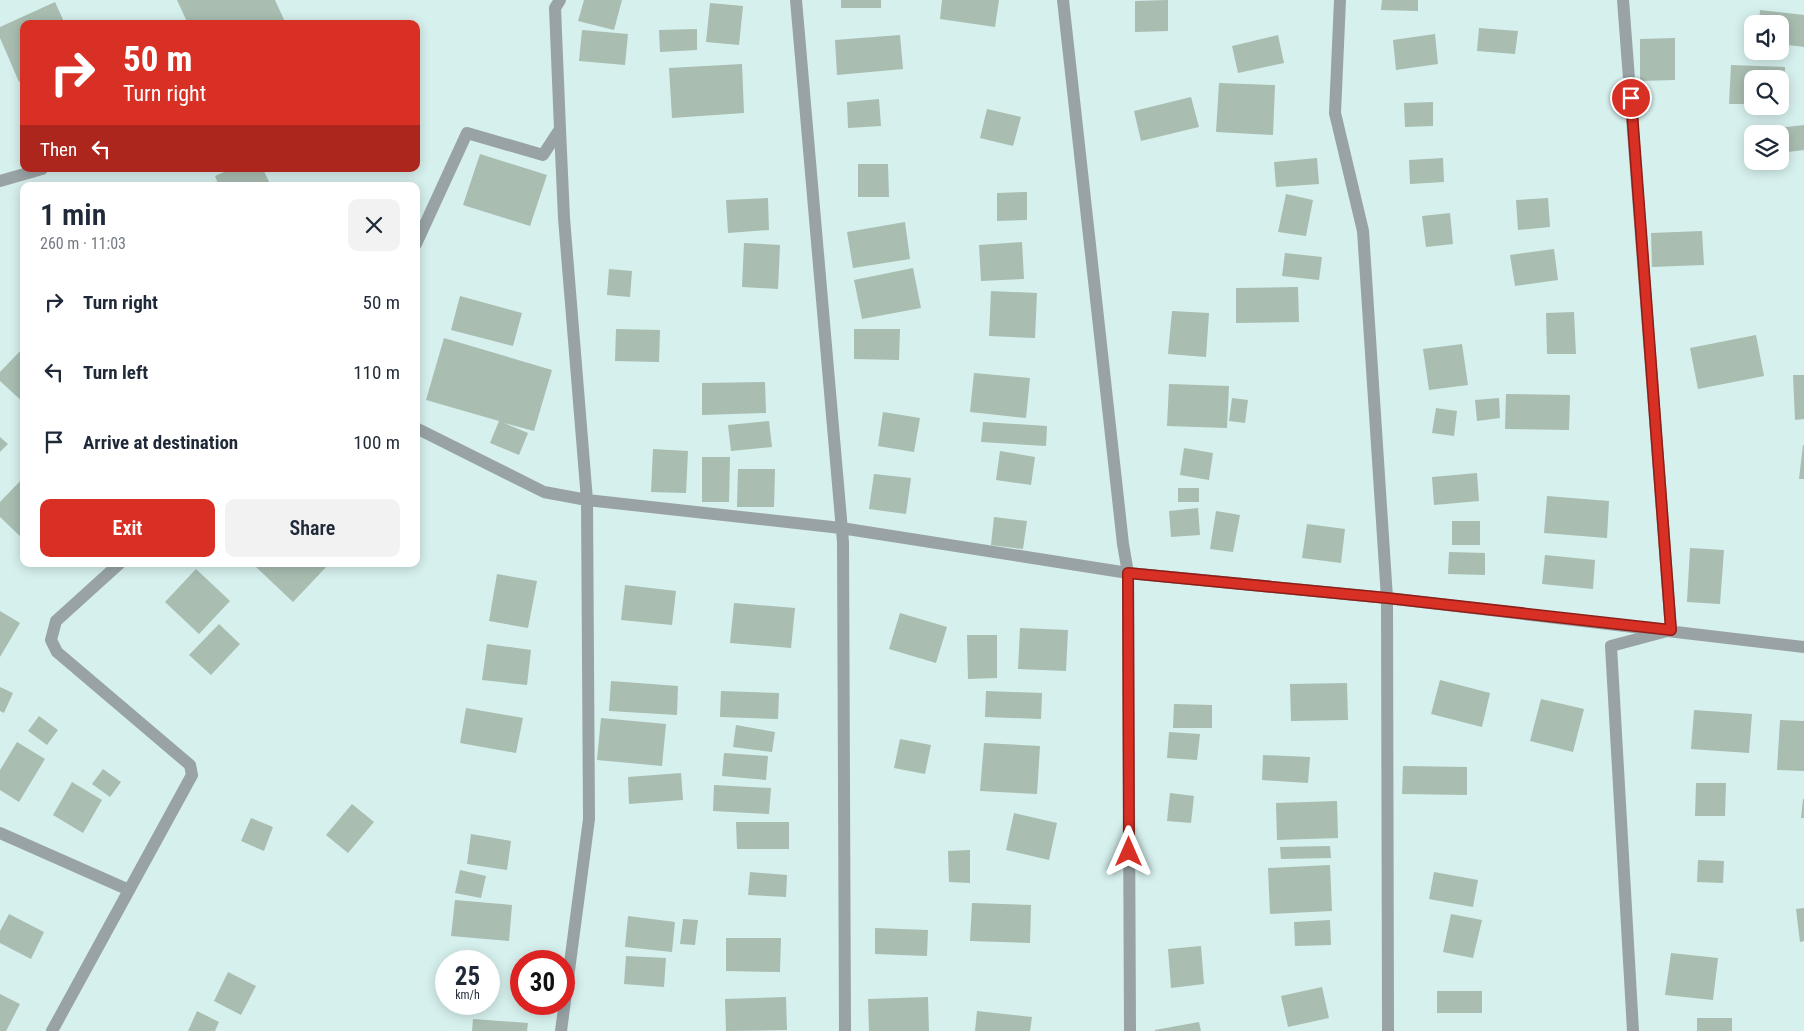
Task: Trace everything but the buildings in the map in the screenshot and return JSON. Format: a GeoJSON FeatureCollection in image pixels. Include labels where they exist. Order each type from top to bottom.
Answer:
{"type":"FeatureCollection","features":[{"type":"Feature","properties":{"kind":"street"},"geometry":{"type":"LineString","coordinates":[[560,0],[555,8],[564,218],[587,500],[589,818],[561,1031]]}},
{"type":"Feature","properties":{"kind":"street"},"geometry":{"type":"LineString","coordinates":[[796,0],[842,542],[845,1031]]}},
{"type":"Feature","properties":{"kind":"street"},"geometry":{"type":"LineString","coordinates":[[1063,0],[1123,544],[1128,573],[1130,1031]]}},
{"type":"Feature","properties":{"kind":"street"},"geometry":{"type":"LineString","coordinates":[[1340,0],[1335,112],[1363,232],[1387,598],[1388,1031]]}},
{"type":"Feature","properties":{"kind":"street"},"geometry":{"type":"LineString","coordinates":[[1623,0],[1671,630]]}},
{"type":"Feature","properties":{"kind":"street"},"geometry":{"type":"LineString","coordinates":[[420,235],[467,133],[543,155],[560,129]]}},
{"type":"Feature","properties":{"kind":"street"},"geometry":{"type":"LineString","coordinates":[[0,181],[32,172]]}},
{"type":"Feature","properties":{"kind":"street"},"geometry":{"type":"LineString","coordinates":[[420,430],[544,492],[587,500],[841,528],[1128,573],[1387,598],[1804,647]]}},
{"type":"Feature","properties":{"kind":"street"},"geometry":{"type":"LineString","coordinates":[[52,1031],[192,775],[190,765],[57,652],[51,640],[56,621],[116,567]]}},
{"type":"Feature","properties":{"kind":"street"},"geometry":{"type":"LineString","coordinates":[[1633,1031],[1611,646],[1671,630]]}},
{"type":"Feature","properties":{"kind":"street"},"geometry":{"type":"LineString","coordinates":[[0,833],[129,890]]}},
{"type":"Feature","properties":{"kind":"route"},"geometry":{"type":"LineString","coordinates":[[1129,852],[1128,573],[1387,598],[1671,630],[1631,98]]}}]}
